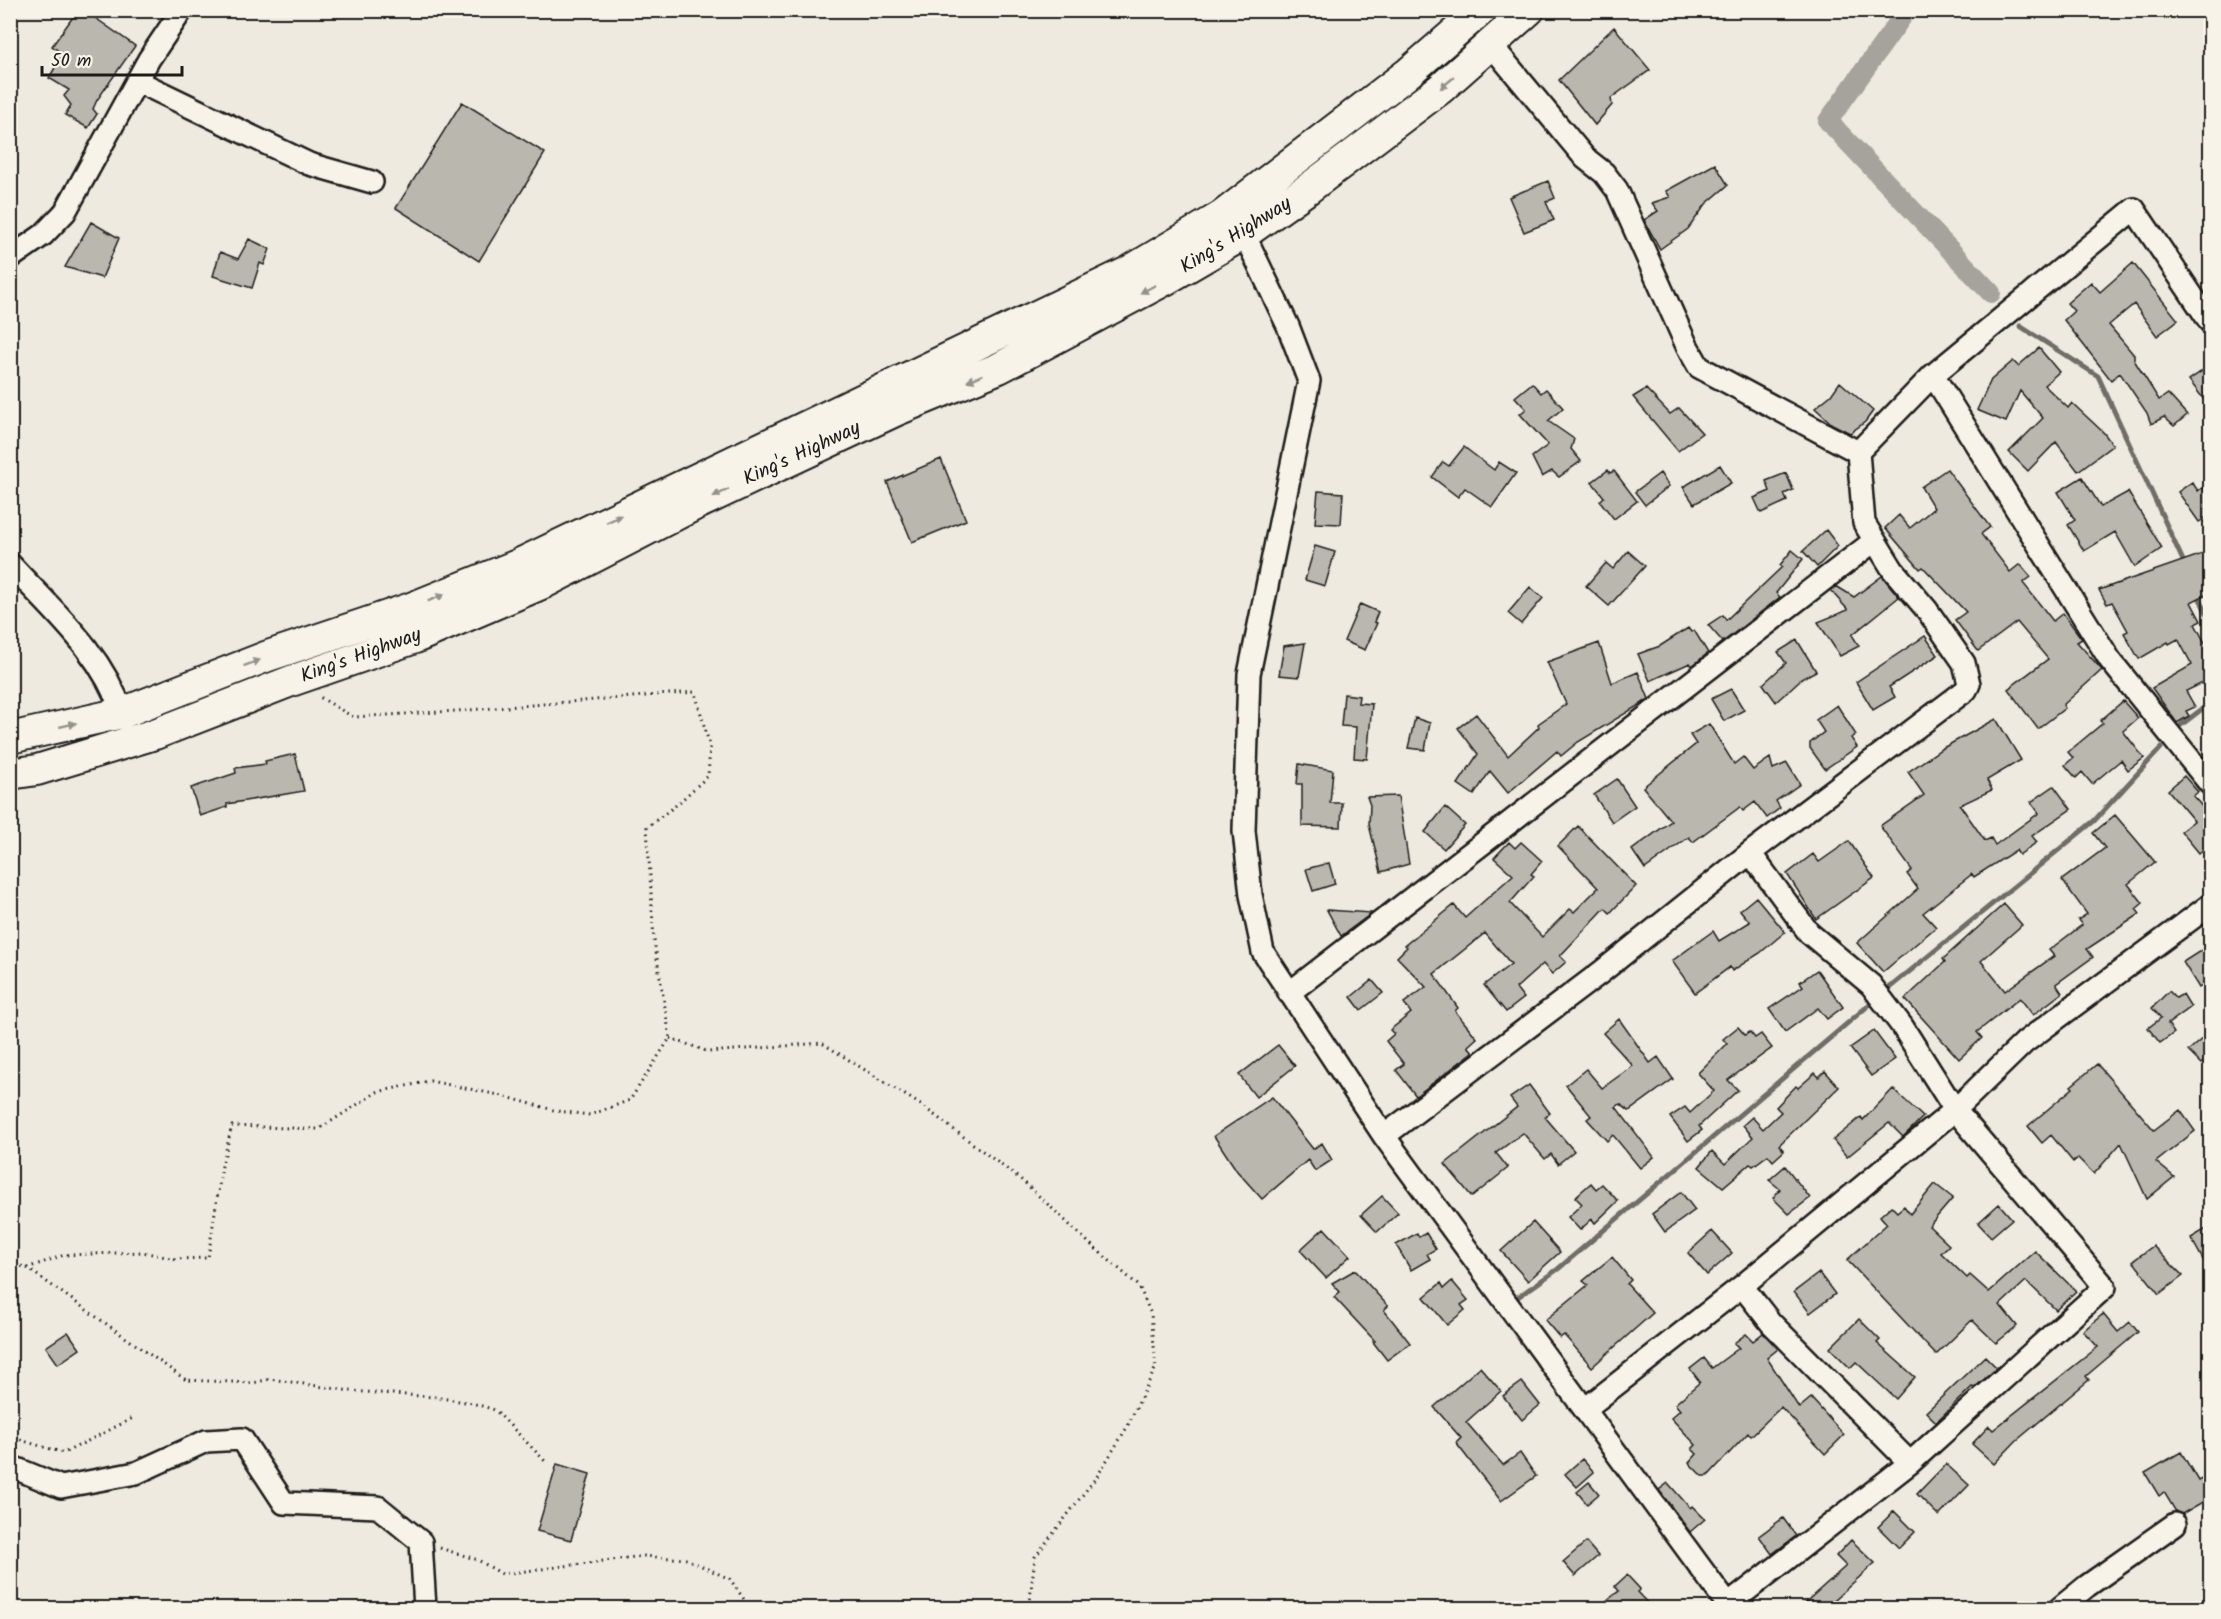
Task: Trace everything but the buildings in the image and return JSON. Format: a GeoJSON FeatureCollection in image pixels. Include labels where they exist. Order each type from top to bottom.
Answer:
{"type":"FeatureCollection","features":[{"type":"Feature","properties":{"kind":"highway","name":"King's Highway"},"geometry":{"type":"LineString","coordinates":[[10,738],[122,713],[268,656],[411,608],[515,566],[1128,272],[1231,210],[1407,74],[1481,10]]}},
{"type":"Feature","properties":{"kind":"highway","name":"King's Highway"},"geometry":{"type":"LineString","coordinates":[[10,774],[37,770],[155,734],[291,681],[415,638],[546,582],[695,505],[895,411],[999,368],[1165,280],[1244,234],[1318,181],[1492,46],[1529,10]]}},
{"type":"Feature","properties":{"kind":"street"},"geometry":{"type":"LineString","coordinates":[[10,258],[43,235],[65,212],[137,81],[182,10]]}},
{"type":"Feature","properties":{"kind":"street"},"geometry":{"type":"LineString","coordinates":[[1492,46],[1585,158],[1604,173],[1617,190],[1687,346],[1700,367],[1858,452]]}},
{"type":"Feature","properties":{"kind":"street"},"geometry":{"type":"LineString","coordinates":[[137,81],[309,164],[372,182]]}},
{"type":"Feature","properties":{"kind":"street"},"geometry":{"type":"LineString","coordinates":[[1384,1136],[1600,973],[1750,853],[1960,697],[1969,684],[1964,663],[1927,610],[1893,570],[1864,523],[1858,452],[1933,375],[2134,209],[2211,322]]}},
{"type":"Feature","properties":{"kind":"street"},"geometry":{"type":"LineString","coordinates":[[1244,234],[1288,326],[1309,381],[1249,674],[1244,831],[1251,895],[1263,952],[1384,1136],[1728,1605],[1910,1463],[2105,1287],[1955,1110],[1871,985],[1809,933],[1750,853]]}},
{"type":"Feature","properties":{"kind":"street"},"geometry":{"type":"LineString","coordinates":[[1933,375],[2110,660],[2211,784]]}},
{"type":"Feature","properties":{"kind":"street"},"geometry":{"type":"LineString","coordinates":[[1289,993],[1875,541]]}},
{"type":"Feature","properties":{"kind":"street"},"geometry":{"type":"LineString","coordinates":[[10,564],[94,655],[116,695],[122,713]]}},
{"type":"Feature","properties":{"kind":"street"},"geometry":{"type":"LineString","coordinates":[[1585,1409],[1742,1286],[1955,1110],[2025,1042],[2208,914]]}},
{"type":"Feature","properties":{"kind":"street"},"geometry":{"type":"LineString","coordinates":[[1742,1286],[1771,1323],[1910,1463]]}},
{"type":"Feature","properties":{"kind":"street"},"geometry":{"type":"LineString","coordinates":[[10,1466],[62,1487],[136,1473],[206,1441],[242,1439],[284,1503],[378,1507],[421,1542],[425,1608]]}},
{"type":"Feature","properties":{"kind":"street"},"geometry":{"type":"LineString","coordinates":[[2060,1608],[2087,1586],[2175,1524]]}},
{"type":"Feature","properties":{"kind":"path"},"geometry":{"type":"LineString","coordinates":[[27,1268],[64,1256],[143,1252],[175,1258],[208,1258],[222,1166],[232,1126],[319,1129],[377,1092],[430,1081],[499,1095],[557,1111],[590,1115],[630,1100],[670,1038],[654,940],[647,827],[675,806],[708,776],[710,747],[695,692],[352,717],[291,681]]}},
{"type":"Feature","properties":{"kind":"path"},"geometry":{"type":"LineString","coordinates":[[670,1038],[709,1052],[822,1043],[921,1105],[1024,1182],[1089,1244],[1139,1286],[1151,1314],[1156,1366],[1126,1429],[1098,1475],[1035,1557],[1029,1608]]}},
{"type":"Feature","properties":{"kind":"path"},"geometry":{"type":"LineString","coordinates":[[10,1262],[27,1268],[186,1380],[253,1383],[270,1379],[351,1391],[434,1397],[472,1403],[495,1410],[545,1461]]}},
{"type":"Feature","properties":{"kind":"path"},"geometry":{"type":"LineString","coordinates":[[10,1434],[17,1439],[64,1453],[135,1417]]}},
{"type":"Feature","properties":{"kind":"path"},"geometry":{"type":"LineString","coordinates":[[421,1542],[478,1560],[502,1574],[644,1556],[686,1559],[730,1579],[750,1608]]}},
{"type":"Feature","properties":{"kind":"waterway"},"geometry":{"type":"LineString","coordinates":[[1907,10],[1828,121],[1991,293]]}},
{"type":"Feature","properties":{"kind":"waterway"},"geometry":{"type":"LineString","coordinates":[[2020,326],[2098,376],[2185,565]]}},
{"type":"Feature","properties":{"kind":"waterway"},"geometry":{"type":"LineString","coordinates":[[2197,592],[2210,621]]}},
{"type":"Feature","properties":{"kind":"waterway"},"geometry":{"type":"LineString","coordinates":[[2181,725],[2210,703]]}},
{"type":"Feature","properties":{"kind":"waterway"},"geometry":{"type":"LineString","coordinates":[[1883,993],[2094,821],[2161,748]]}},
{"type":"Feature","properties":{"kind":"waterway"},"geometry":{"type":"LineString","coordinates":[[1515,1299],[1558,1269],[1876,999]]}}]}
